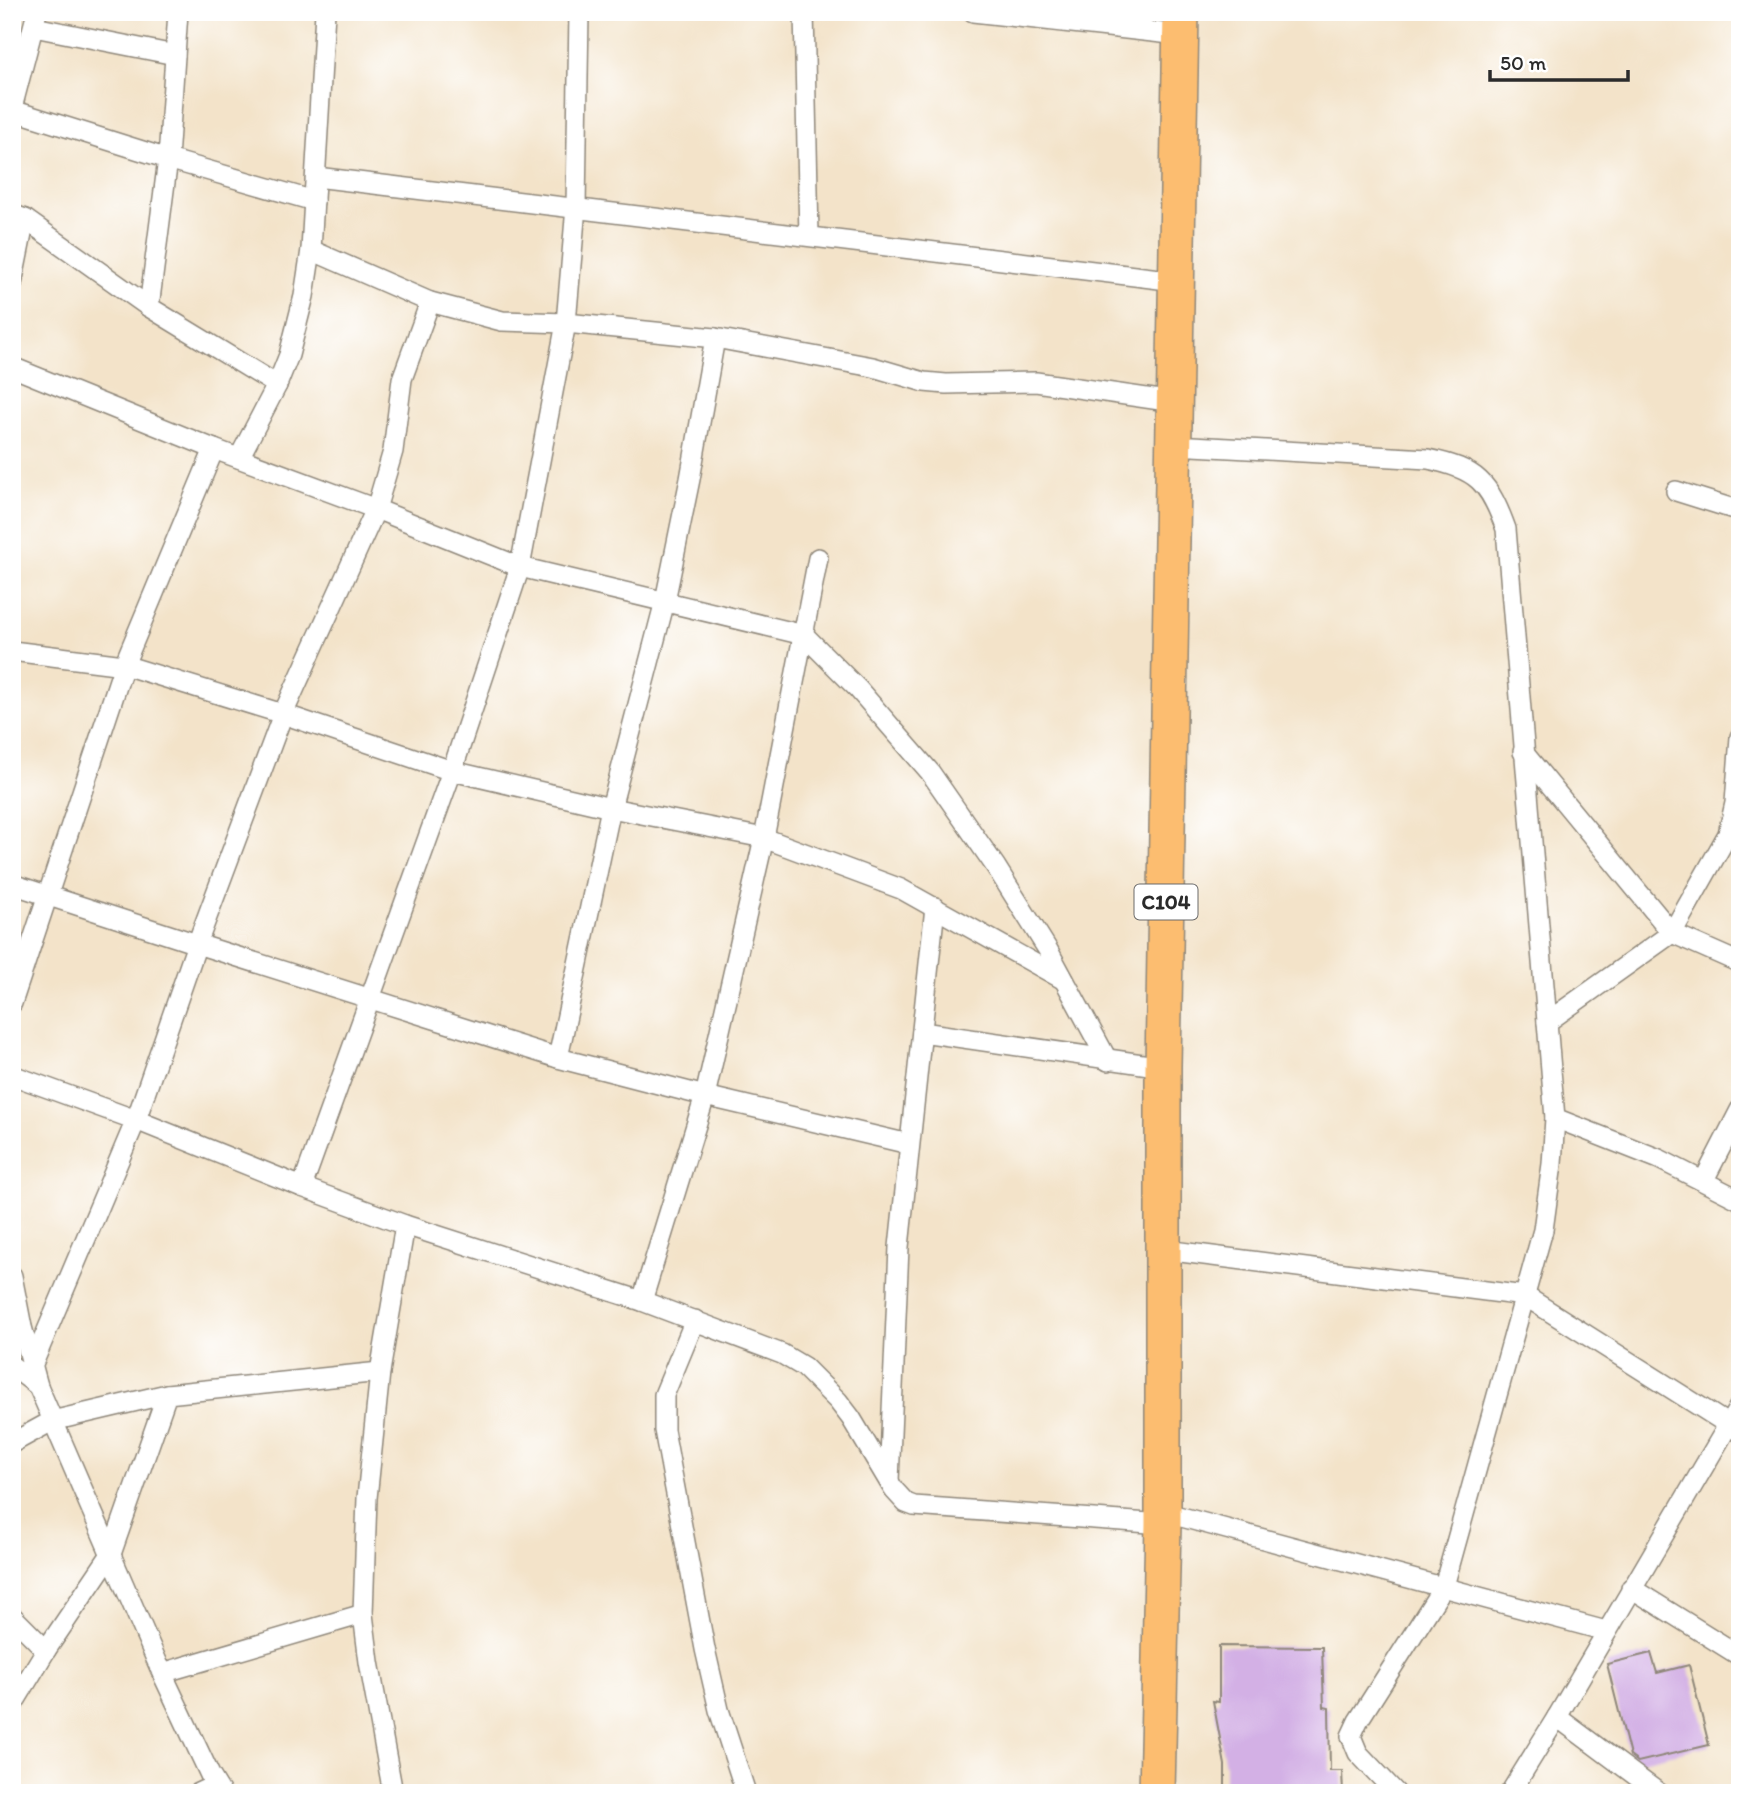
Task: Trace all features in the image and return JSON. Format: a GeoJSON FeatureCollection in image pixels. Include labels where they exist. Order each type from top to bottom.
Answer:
{"type":"FeatureCollection","features":[{"type":"Feature","properties":{"kind":"highway","name":"C104"},"geometry":{"type":"LineString","coordinates":[[1157,1793],[1163,1518],[1163,1067],[1181,24]]}},
{"type":"Feature","properties":{"kind":"street"},"geometry":{"type":"LineString","coordinates":[[149,307],[168,159],[178,12]]}},
{"type":"Feature","properties":{"kind":"street"},"geometry":{"type":"LineString","coordinates":[[239,458],[277,385],[299,324],[311,250],[325,12]]}},
{"type":"Feature","properties":{"kind":"street"},"geometry":{"type":"LineString","coordinates":[[302,1187],[452,771],[520,567],[566,323],[576,207],[579,12]]}},
{"type":"Feature","properties":{"kind":"street"},"geometry":{"type":"LineString","coordinates":[[804,12],[809,236]]}},
{"type":"Feature","properties":{"kind":"street"},"geometry":{"type":"LineString","coordinates":[[973,12],[1181,24]]}},
{"type":"Feature","properties":{"kind":"street"},"geometry":{"type":"LineString","coordinates":[[175,55],[35,20],[12,109],[168,159],[314,201]]}},
{"type":"Feature","properties":{"kind":"street"},"geometry":{"type":"LineString","coordinates":[[316,177],[1176,281]]}},
{"type":"Feature","properties":{"kind":"street"},"geometry":{"type":"LineString","coordinates":[[12,284],[19,217],[149,307],[277,385]]}},
{"type":"Feature","properties":{"kind":"street"},"geometry":{"type":"LineString","coordinates":[[311,250],[430,302],[502,321],[566,323],[715,338],[873,368],[924,382],[1062,385],[1174,402]]}},
{"type":"Feature","properties":{"kind":"street"},"geometry":{"type":"LineString","coordinates":[[22,1366],[136,1120],[197,944],[283,714],[376,509],[393,451],[402,379],[430,302]]}},
{"type":"Feature","properties":{"kind":"street"},"geometry":{"type":"LineString","coordinates":[[558,1058],[611,808],[665,601],[715,338]]}},
{"type":"Feature","properties":{"kind":"street"},"geometry":{"type":"LineString","coordinates":[[12,367],[214,449],[376,509],[520,567],[804,635],[858,689],[930,772],[996,867],[1065,980],[1108,1061]]}},
{"type":"Feature","properties":{"kind":"street"},"geometry":{"type":"LineString","coordinates":[[1174,444],[1427,459],[1453,464],[1478,478],[1495,499],[1506,530],[1555,1118],[1545,1219],[1444,1586],[1351,1736],[1358,1753],[1396,1793]]}},
{"type":"Feature","properties":{"kind":"street"},"geometry":{"type":"LineString","coordinates":[[12,1003],[124,665],[214,449]]}},
{"type":"Feature","properties":{"kind":"street"},"geometry":{"type":"LineString","coordinates":[[1676,491],[1740,511]]}},
{"type":"Feature","properties":{"kind":"street"},"geometry":{"type":"LineString","coordinates":[[642,1301],[705,1096],[764,838],[818,558]]}},
{"type":"Feature","properties":{"kind":"street"},"geometry":{"type":"LineString","coordinates":[[12,651],[124,665],[283,714],[452,771],[611,808],[764,838],[901,889],[1065,980]]}},
{"type":"Feature","properties":{"kind":"street"},"geometry":{"type":"LineString","coordinates":[[1547,1022],[1672,933],[1728,834],[1735,803],[1740,737]]}},
{"type":"Feature","properties":{"kind":"street"},"geometry":{"type":"LineString","coordinates":[[1523,752],[1672,933],[1740,963]]}},
{"type":"Feature","properties":{"kind":"street"},"geometry":{"type":"LineString","coordinates":[[12,884],[558,1058],[908,1144]]}},
{"type":"Feature","properties":{"kind":"street"},"geometry":{"type":"LineString","coordinates":[[889,1481],[895,1309],[908,1144],[935,907]]}},
{"type":"Feature","properties":{"kind":"street"},"geometry":{"type":"LineString","coordinates":[[922,1032],[1163,1067]]}},
{"type":"Feature","properties":{"kind":"street"},"geometry":{"type":"LineString","coordinates":[[12,1075],[136,1120],[405,1225],[642,1301],[782,1354],[804,1367],[830,1392],[851,1418],[899,1497],[914,1506],[1163,1518],[1444,1586],[1606,1631]]}},
{"type":"Feature","properties":{"kind":"street"},"geometry":{"type":"LineString","coordinates":[[1704,1180],[1740,1110]]}},
{"type":"Feature","properties":{"kind":"street"},"geometry":{"type":"LineString","coordinates":[[1555,1118],[1615,1140],[1704,1180],[1740,1200]]}},
{"type":"Feature","properties":{"kind":"street"},"geometry":{"type":"LineString","coordinates":[[393,1793],[363,1614],[367,1498],[380,1372],[405,1225]]}},
{"type":"Feature","properties":{"kind":"street"},"geometry":{"type":"LineString","coordinates":[[1165,1250],[1525,1296],[1734,1428]]}},
{"type":"Feature","properties":{"kind":"street"},"geometry":{"type":"LineString","coordinates":[[12,1276],[22,1366],[38,1386],[211,1790]]}},
{"type":"Feature","properties":{"kind":"street"},"geometry":{"type":"LineString","coordinates":[[695,1320],[664,1395],[664,1430],[705,1649],[719,1710],[746,1793]]}},
{"type":"Feature","properties":{"kind":"street"},"geometry":{"type":"LineString","coordinates":[[12,1443],[52,1421],[167,1394],[380,1372]]}},
{"type":"Feature","properties":{"kind":"street"},"geometry":{"type":"LineString","coordinates":[[12,1706],[111,1554],[167,1394]]}},
{"type":"Feature","properties":{"kind":"street"},"geometry":{"type":"LineString","coordinates":[[1510,1793],[1631,1588],[1734,1428],[1740,1405]]}},
{"type":"Feature","properties":{"kind":"street"},"geometry":{"type":"LineString","coordinates":[[1631,1588],[1740,1656]]}},
{"type":"Feature","properties":{"kind":"street"},"geometry":{"type":"LineString","coordinates":[[162,1673],[363,1614]]}},
{"type":"Feature","properties":{"kind":"street"},"geometry":{"type":"LineString","coordinates":[[12,1616],[46,1650]]}},
{"type":"Feature","properties":{"kind":"street"},"geometry":{"type":"LineString","coordinates":[[1557,1717],[1659,1793]]}},
{"type":"Feature","properties":{"kind":"building"},"geometry":{"type":"Polygon","coordinates":[[[1219,1646],[1322,1647],[1324,1707],[1329,1708],[1330,1771],[1342,1771],[1343,1793],[1225,1793],[1225,1765],[1213,1701],[1219,1702],[1219,1646]]]}},
{"type":"Feature","properties":{"kind":"building"},"geometry":{"type":"Polygon","coordinates":[[[1651,1653],[1657,1673],[1689,1665],[1709,1745],[1638,1762],[1630,1756],[1607,1664],[1651,1653]]]}}]}
